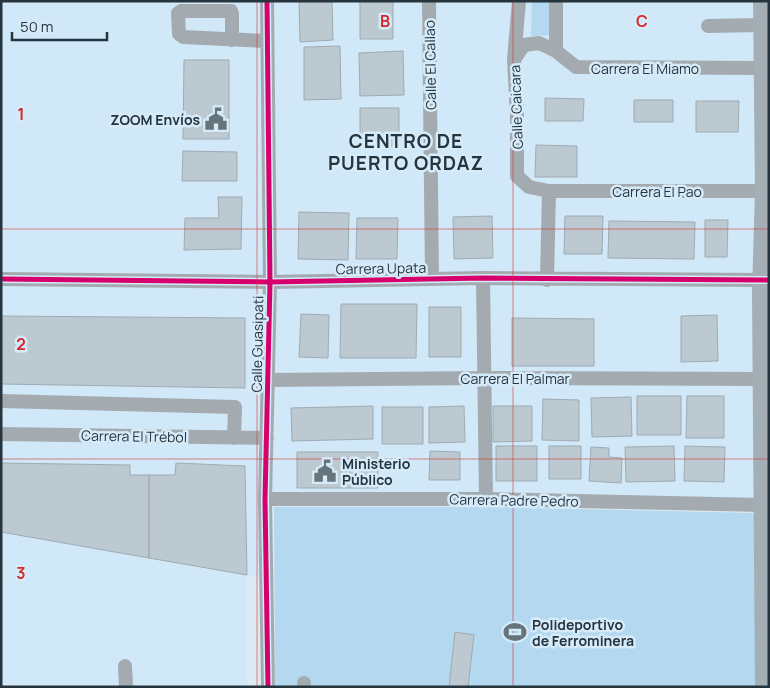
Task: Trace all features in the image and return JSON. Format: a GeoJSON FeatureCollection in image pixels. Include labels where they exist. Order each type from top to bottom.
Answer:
{"type":"FeatureCollection","features":[{"type":"Feature","properties":{"kind":"main road"},"geometry":{"type":"LineString","coordinates":[[762,1],[765,286],[762,379],[766,502],[764,687]]}},
{"type":"Feature","properties":{"kind":"street","name":"Calle Guasipati"},"geometry":{"type":"LineString","coordinates":[[266,1],[270,282],[265,499],[268,687]]}},
{"type":"Feature","properties":{"kind":"street","name":"Calle El Callao"},"geometry":{"type":"LineString","coordinates":[[429,1],[432,278]]}},
{"type":"Feature","properties":{"kind":"street","name":"Calle Caicara"},"geometry":{"type":"LineString","coordinates":[[519,1],[514,59],[517,116],[517,176],[529,187],[549,192]]}},
{"type":"Feature","properties":{"kind":"street"},"geometry":{"type":"LineString","coordinates":[[514,59],[524,45],[540,43],[556,51],[556,1]]}},
{"type":"Feature","properties":{"kind":"street"},"geometry":{"type":"LineString","coordinates":[[708,26],[762,25]]}},
{"type":"Feature","properties":{"kind":"street"},"geometry":{"type":"LineString","coordinates":[[232,40],[266,41]]}},
{"type":"Feature","properties":{"kind":"street","name":"Carrera El Miamo"},"geometry":{"type":"LineString","coordinates":[[556,51],[576,68],[762,68]]}},
{"type":"Feature","properties":{"kind":"street","name":"Carrera El Pao"},"geometry":{"type":"LineString","coordinates":[[549,192],[764,191]]}},
{"type":"Feature","properties":{"kind":"street"},"geometry":{"type":"LineString","coordinates":[[547,280],[549,192]]}},
{"type":"Feature","properties":{"kind":"street"},"geometry":{"type":"LineString","coordinates":[[483,278],[486,499]]}},
{"type":"Feature","properties":{"kind":"street","name":"Carrera Upata"},"geometry":{"type":"LineString","coordinates":[[1,279],[270,282],[483,278],[765,286]]}},
{"type":"Feature","properties":{"kind":"street","name":"Carrera El Palmar"},"geometry":{"type":"LineString","coordinates":[[268,380],[483,378],[762,379]]}},
{"type":"Feature","properties":{"kind":"street"},"geometry":{"type":"LineString","coordinates":[[1,402],[235,407],[234,438]]}},
{"type":"Feature","properties":{"kind":"street","name":"Carrera El Trébol"},"geometry":{"type":"LineString","coordinates":[[1,434],[266,438]]}},
{"type":"Feature","properties":{"kind":"street","name":"Carrera Padre Pedro"},"geometry":{"type":"LineString","coordinates":[[265,499],[766,502]]}},
{"type":"Feature","properties":{"kind":"street"},"geometry":{"type":"LineString","coordinates":[[125,666],[126,687]]}},
{"type":"Feature","properties":{"kind":"shaded area"},"geometry":{"type":"Polygon","coordinates":[[[1,1],[764,1],[763,505],[265,499],[266,577],[247,575],[247,687],[1,687],[1,1]]]}},
{"type":"Feature","properties":{"kind":"shaded area"},"geometry":{"type":"Polygon","coordinates":[[[532,1],[552,1],[553,35],[531,36],[532,1]]]}},
{"type":"Feature","properties":{"kind":"shaded area","name":"Polideportivo de Ferrominera"},"geometry":{"type":"Polygon","coordinates":[[[274,507],[486,507],[755,513],[755,687],[275,687],[274,507]]]}},
{"type":"Feature","properties":{"kind":"building"},"geometry":{"type":"Polygon","coordinates":[[[299,1],[332,1],[333,40],[300,42],[299,1]]]}},
{"type":"Feature","properties":{"kind":"building"},"geometry":{"type":"Polygon","coordinates":[[[360,1],[393,1],[393,39],[360,39],[360,1]]]}},
{"type":"Feature","properties":{"kind":"building"},"geometry":{"type":"Polygon","coordinates":[[[340,46],[341,99],[304,100],[304,47],[340,46]]]}},
{"type":"Feature","properties":{"kind":"building"},"geometry":{"type":"Polygon","coordinates":[[[403,51],[404,95],[360,96],[359,53],[403,51]]]}},
{"type":"Feature","properties":{"kind":"building"},"geometry":{"type":"Polygon","coordinates":[[[184,60],[229,60],[229,139],[183,139],[184,60]]]}},
{"type":"Feature","properties":{"kind":"building"},"geometry":{"type":"Polygon","coordinates":[[[545,98],[584,99],[583,121],[545,121],[545,98]]]}},
{"type":"Feature","properties":{"kind":"building"},"geometry":{"type":"Polygon","coordinates":[[[634,100],[673,100],[673,122],[634,122],[634,100]]]}},
{"type":"Feature","properties":{"kind":"building"},"geometry":{"type":"Polygon","coordinates":[[[696,101],[739,101],[738,132],[696,132],[696,101]]]}},
{"type":"Feature","properties":{"kind":"building"},"geometry":{"type":"Polygon","coordinates":[[[360,108],[399,108],[399,146],[360,146],[360,108]]]}},
{"type":"Feature","properties":{"kind":"building"},"geometry":{"type":"Polygon","coordinates":[[[536,145],[577,146],[577,177],[535,177],[536,145]]]}},
{"type":"Feature","properties":{"kind":"building"},"geometry":{"type":"Polygon","coordinates":[[[183,151],[237,152],[237,181],[182,181],[183,151]]]}},
{"type":"Feature","properties":{"kind":"building"},"geometry":{"type":"Polygon","coordinates":[[[218,197],[242,197],[241,249],[184,250],[185,218],[219,218],[218,197]]]}},
{"type":"Feature","properties":{"kind":"building"},"geometry":{"type":"Polygon","coordinates":[[[299,212],[349,213],[348,260],[298,259],[299,212]]]}},
{"type":"Feature","properties":{"kind":"building"},"geometry":{"type":"Polygon","coordinates":[[[492,216],[493,258],[454,259],[453,217],[492,216]]]}},
{"type":"Feature","properties":{"kind":"building"},"geometry":{"type":"Polygon","coordinates":[[[565,216],[603,216],[602,254],[564,254],[565,216]]]}},
{"type":"Feature","properties":{"kind":"building"},"geometry":{"type":"Polygon","coordinates":[[[357,218],[398,218],[397,259],[356,259],[357,218]]]}},
{"type":"Feature","properties":{"kind":"building"},"geometry":{"type":"Polygon","coordinates":[[[705,220],[728,220],[727,257],[705,257],[705,220]]]}},
{"type":"Feature","properties":{"kind":"building"},"geometry":{"type":"Polygon","coordinates":[[[609,221],[695,222],[694,259],[608,258],[609,221]]]}},
{"type":"Feature","properties":{"kind":"building"},"geometry":{"type":"Polygon","coordinates":[[[341,304],[417,304],[416,358],[340,358],[341,304]]]}},
{"type":"Feature","properties":{"kind":"building"},"geometry":{"type":"Polygon","coordinates":[[[429,307],[461,307],[461,357],[429,357],[429,307]]]}},
{"type":"Feature","properties":{"kind":"building"},"geometry":{"type":"Polygon","coordinates":[[[301,314],[329,315],[328,358],[299,357],[301,314]]]}},
{"type":"Feature","properties":{"kind":"building"},"geometry":{"type":"Polygon","coordinates":[[[717,315],[718,361],[681,362],[681,316],[717,315]]]}},
{"type":"Feature","properties":{"kind":"building"},"geometry":{"type":"Polygon","coordinates":[[[1,316],[245,318],[245,388],[1,384],[1,316]]]}},
{"type":"Feature","properties":{"kind":"building"},"geometry":{"type":"Polygon","coordinates":[[[512,318],[594,319],[594,366],[512,366],[512,318]]]}},
{"type":"Feature","properties":{"kind":"building"},"geometry":{"type":"Polygon","coordinates":[[[637,396],[681,396],[681,435],[637,435],[637,396]]]}},
{"type":"Feature","properties":{"kind":"building"},"geometry":{"type":"Polygon","coordinates":[[[687,396],[724,396],[724,438],[686,438],[687,396]]]}},
{"type":"Feature","properties":{"kind":"building"},"geometry":{"type":"Polygon","coordinates":[[[631,397],[632,436],[592,437],[591,398],[631,397]]]}},
{"type":"Feature","properties":{"kind":"building"},"geometry":{"type":"Polygon","coordinates":[[[543,399],[579,400],[579,441],[542,440],[543,399]]]}},
{"type":"Feature","properties":{"kind":"building"},"geometry":{"type":"Polygon","coordinates":[[[373,406],[373,439],[292,441],[291,408],[373,406]]]}},
{"type":"Feature","properties":{"kind":"building"},"geometry":{"type":"Polygon","coordinates":[[[464,406],[465,442],[429,443],[429,407],[464,406]]]}},
{"type":"Feature","properties":{"kind":"building"},"geometry":{"type":"Polygon","coordinates":[[[493,406],[532,406],[532,441],[493,442],[493,406]]]}},
{"type":"Feature","properties":{"kind":"building"},"geometry":{"type":"Polygon","coordinates":[[[382,407],[423,407],[423,444],[382,444],[382,407]]]}},
{"type":"Feature","properties":{"kind":"building"},"geometry":{"type":"Polygon","coordinates":[[[496,446],[537,446],[537,481],[496,481],[496,446]]]}},
{"type":"Feature","properties":{"kind":"building"},"geometry":{"type":"Polygon","coordinates":[[[549,446],[581,446],[581,479],[549,479],[549,446]]]}},
{"type":"Feature","properties":{"kind":"building"},"geometry":{"type":"Polygon","coordinates":[[[674,446],[675,481],[626,482],[625,447],[674,446]]]}},
{"type":"Feature","properties":{"kind":"building"},"geometry":{"type":"Polygon","coordinates":[[[685,446],[725,447],[724,482],[684,481],[685,446]]]}},
{"type":"Feature","properties":{"kind":"building"},"geometry":{"type":"Polygon","coordinates":[[[591,447],[609,448],[609,457],[622,458],[621,483],[589,481],[591,447]]]}},
{"type":"Feature","properties":{"kind":"building"},"geometry":{"type":"Polygon","coordinates":[[[430,451],[460,452],[460,480],[429,480],[430,451]]]}},
{"type":"Feature","properties":{"kind":"building"},"geometry":{"type":"Polygon","coordinates":[[[297,452],[378,452],[378,488],[297,488],[297,452]]]}},
{"type":"Feature","properties":{"kind":"building"},"geometry":{"type":"Polygon","coordinates":[[[1,463],[130,465],[130,475],[149,475],[149,558],[1,532],[1,463]]]}},
{"type":"Feature","properties":{"kind":"building"},"geometry":{"type":"Polygon","coordinates":[[[176,463],[245,466],[247,575],[149,558],[149,475],[175,475],[176,463]]]}},
{"type":"Feature","properties":{"kind":"building"},"geometry":{"type":"Polygon","coordinates":[[[455,632],[474,635],[468,687],[449,687],[455,632]]]}},
{"type":"Feature","properties":{"kind":"cycle path"},"geometry":{"type":"LineString","coordinates":[[267,1],[270,282],[265,499],[268,687]]}},
{"type":"Feature","properties":{"kind":"cycle path"},"geometry":{"type":"LineString","coordinates":[[1,279],[270,282],[483,278],[769,280]]}},
{"type":"Feature","properties":{"kind":"place","name":"ZOOM Envíos"},"geometry":{"type":"Point","coordinates":[216,119]}},
{"type":"Feature","properties":{"kind":"place","name":"Ministerio Público"},"geometry":{"type":"Point","coordinates":[325,471]}},
{"type":"Feature","properties":{"kind":"place","name":"Polideportivo de Ferrominera"},"geometry":{"type":"Point","coordinates":[515,632]}},
{"type":"Feature","properties":{"kind":"district","name":"CENTRO DE PUERTO ORDAZ"},"geometry":{"type":"Point","coordinates":[406,152]}}]}
